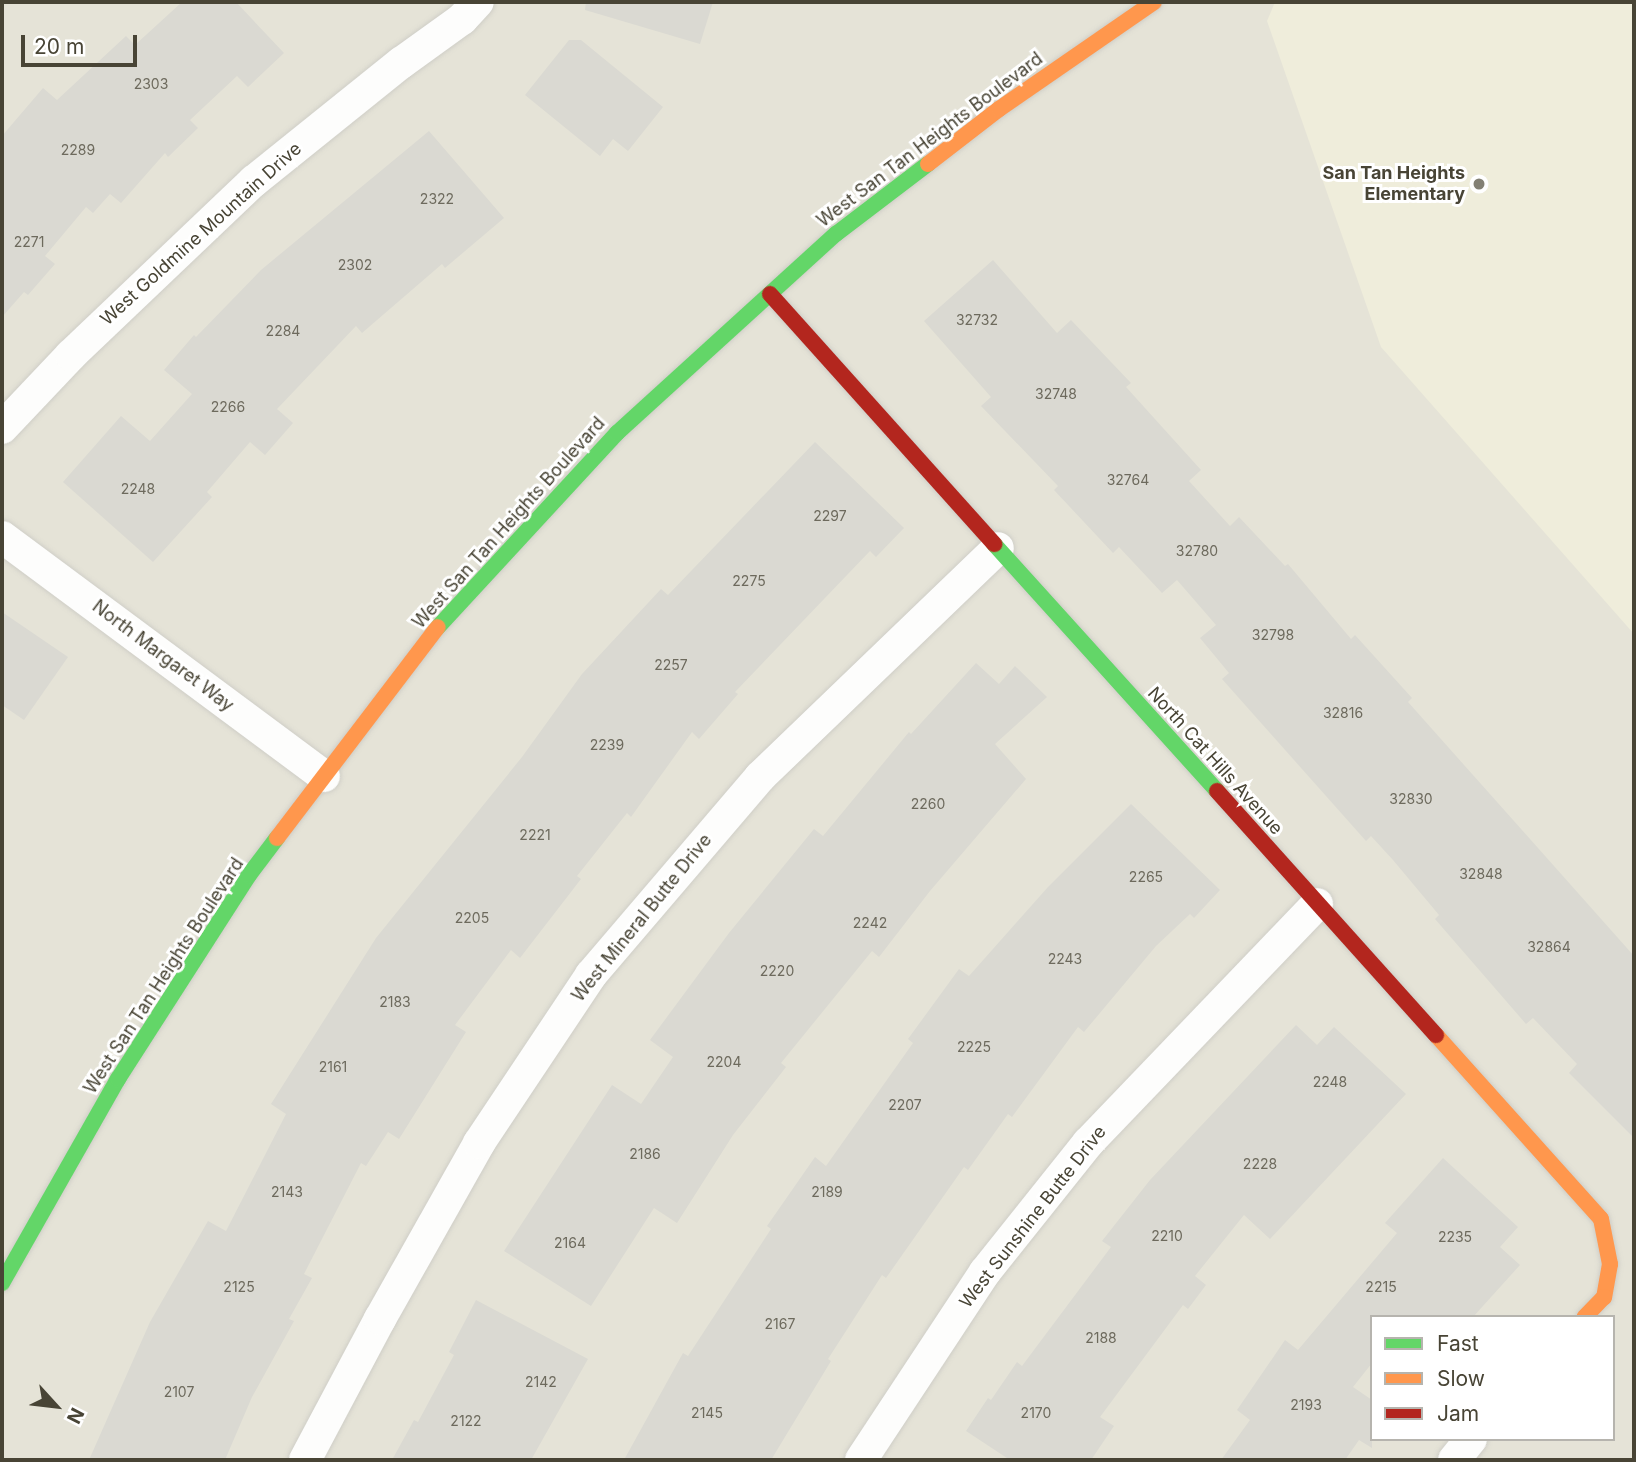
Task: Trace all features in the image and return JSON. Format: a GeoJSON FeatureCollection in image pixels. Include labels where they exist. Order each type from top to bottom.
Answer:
{"type":"FeatureCollection","features":[{"type":"Feature","properties":{"kind":"street","name":"West Goldmine Mountain Drive"},"geometry":{"type":"LineString","coordinates":[[2,428],[80,346],[254,181],[401,63],[462,19],[478,2]]}},
{"type":"Feature","properties":{"kind":"street","name":"West San Tan Heights Boulevard"},"geometry":{"type":"LineString","coordinates":[[2,1283],[118,1079],[249,875],[462,600],[617,433],[836,234],[999,109],[1154,2]]}},
{"type":"Feature","properties":{"kind":"street","name":"North Cat Hills Avenue"},"geometry":{"type":"LineString","coordinates":[[770,294],[1601,1219],[1611,1264],[1604,1297],[1586,1315]]}},
{"type":"Feature","properties":{"kind":"street","name":"North Margaret Way"},"geometry":{"type":"LineString","coordinates":[[2,537],[324,776]]}},
{"type":"Feature","properties":{"kind":"street","name":"West Mineral Butte Drive"},"geometry":{"type":"LineString","coordinates":[[305,1460],[380,1319],[480,1143],[591,975],[760,777],[998,548]]}},
{"type":"Feature","properties":{"kind":"street","name":"West Sunshine Butte Drive"},"geometry":{"type":"LineString","coordinates":[[861,1460],[985,1272],[1088,1143],[1317,904]]}},
{"type":"Feature","properties":{"kind":"street"},"geometry":{"type":"LineString","coordinates":[[1454,1460],[1469,1441]]}},
{"type":"Feature","properties":{"kind":"shaded area"},"geometry":{"type":"Polygon","coordinates":[[[2,2],[1634,2],[1634,1460],[2,1460],[2,2]]]}},
{"type":"Feature","properties":{"kind":"shaded area","name":"San Tan Heights Elementary"},"geometry":{"type":"Polygon","coordinates":[[[1275,2],[1634,2],[1634,634],[1381,347],[1267,21],[1275,2]]]}},
{"type":"Feature","properties":{"kind":"building"},"geometry":{"type":"Polygon","coordinates":[[[182,2],[236,2],[284,53],[248,87],[237,76],[190,120],[198,128],[168,157],[165,153],[121,203],[110,194],[93,213],[86,207],[45,256],[55,264],[28,295],[24,292],[2,317],[2,136],[43,88],[57,100],[126,36],[135,45],[182,2]]]}},
{"type":"Feature","properties":{"kind":"building"},"geometry":{"type":"Polygon","coordinates":[[[586,2],[713,2],[700,44],[585,10],[586,2]]]}},
{"type":"Feature","properties":{"kind":"building"},"geometry":{"type":"Polygon","coordinates":[[[569,40],[581,40],[663,107],[628,151],[613,139],[600,156],[525,95],[569,40]]]}},
{"type":"Feature","properties":{"kind":"building"},"geometry":{"type":"Polygon","coordinates":[[[429,131],[504,218],[445,268],[442,264],[362,333],[356,326],[277,409],[293,423],[265,455],[250,442],[207,492],[212,497],[153,562],[63,482],[121,416],[150,441],[192,394],[164,370],[194,335],[196,337],[261,270],[429,131]]]}},
{"type":"Feature","properties":{"kind":"building"},"geometry":{"type":"Polygon","coordinates":[[[993,260],[1057,333],[1071,320],[1131,383],[1126,387],[1201,470],[1189,481],[1230,526],[1239,517],[1285,566],[1288,564],[1351,639],[1355,635],[1412,698],[1408,702],[1634,956],[1634,1138],[1569,1073],[1577,1064],[1533,1018],[1526,1024],[1435,919],[1439,915],[1393,860],[1371,836],[1366,841],[1222,679],[1229,673],[1200,638],[1216,625],[1177,580],[1162,593],[1119,547],[1113,553],[1054,490],[1058,486],[981,406],[991,397],[924,321],[993,260]]]}},
{"type":"Feature","properties":{"kind":"building"},"geometry":{"type":"Polygon","coordinates":[[[815,442],[904,528],[876,557],[870,551],[735,692],[738,694],[699,739],[692,732],[631,817],[627,813],[577,876],[581,879],[520,958],[511,950],[455,1025],[466,1032],[399,1139],[388,1132],[366,1166],[361,1163],[304,1274],[312,1278],[289,1319],[294,1321],[252,1397],[225,1460],[89,1460],[150,1322],[208,1221],[226,1231],[286,1114],[271,1104],[376,938],[522,757],[582,674],[661,589],[668,595],[815,442]]]}},
{"type":"Feature","properties":{"kind":"building"},"geometry":{"type":"Polygon","coordinates":[[[2,612],[68,657],[24,720],[2,705],[2,612]]]}},
{"type":"Feature","properties":{"kind":"building"},"geometry":{"type":"Polygon","coordinates":[[[976,663],[999,684],[1015,666],[1047,697],[995,744],[1026,779],[930,891],[879,957],[872,951],[781,1063],[786,1067],[733,1135],[677,1223],[654,1208],[591,1306],[504,1251],[612,1085],[641,1104],[673,1057],[650,1040],[729,933],[814,829],[823,836],[909,732],[911,734],[976,663]]]}},
{"type":"Feature","properties":{"kind":"building"},"geometry":{"type":"Polygon","coordinates":[[[1131,804],[1220,890],[1194,918],[1190,914],[1156,946],[1084,1032],[1078,1027],[1012,1117],[1008,1114],[968,1170],[964,1167],[886,1278],[882,1275],[828,1359],[831,1361],[771,1460],[624,1460],[683,1353],[688,1356],[771,1229],[767,1226],[815,1157],[826,1166],[913,1043],[908,1039],[959,969],[969,976],[1048,887],[1131,804]]]}},
{"type":"Feature","properties":{"kind":"building"},"geometry":{"type":"Polygon","coordinates":[[[1296,1025],[1317,1045],[1334,1027],[1406,1094],[1270,1239],[1244,1215],[1195,1276],[1206,1285],[1188,1309],[1183,1305],[1100,1417],[1114,1426],[1091,1460],[1010,1460],[966,1431],[1017,1362],[1022,1366],[1111,1247],[1102,1241],[1150,1180],[1296,1025]]]}},
{"type":"Feature","properties":{"kind":"building"},"geometry":{"type":"Polygon","coordinates":[[[1443,1158],[1518,1227],[1500,1247],[1520,1265],[1475,1315],[1370,1315],[1370,1366],[1353,1387],[1370,1399],[1372,1448],[1359,1440],[1345,1460],[1221,1460],[1250,1420],[1237,1410],[1285,1340],[1298,1350],[1397,1233],[1385,1223],[1443,1158]]]}},
{"type":"Feature","properties":{"kind":"building"},"geometry":{"type":"Polygon","coordinates":[[[476,1300],[588,1359],[531,1460],[392,1460],[414,1420],[418,1422],[454,1355],[449,1352],[476,1300]]]}},
{"type":"Feature","properties":{"kind":"traffic: fast"},"geometry":{"type":"LineString","coordinates":[[438,627],[617,433],[836,234],[928,164]]}},
{"type":"Feature","properties":{"kind":"traffic: fast"},"geometry":{"type":"LineString","coordinates":[[994,544],[1217,791]]}},
{"type":"Feature","properties":{"kind":"traffic: fast"},"geometry":{"type":"LineString","coordinates":[[2,1283],[118,1079],[249,875],[277,838]]}},
{"type":"Feature","properties":{"kind":"traffic: slow"},"geometry":{"type":"LineString","coordinates":[[928,164],[999,109],[1154,2]]}},
{"type":"Feature","properties":{"kind":"traffic: slow"},"geometry":{"type":"LineString","coordinates":[[277,838],[438,627]]}},
{"type":"Feature","properties":{"kind":"traffic: slow"},"geometry":{"type":"LineString","coordinates":[[1436,1035],[1601,1219],[1610,1264],[1604,1297],[1587,1315]]}},
{"type":"Feature","properties":{"kind":"traffic: jam"},"geometry":{"type":"LineString","coordinates":[[770,294],[994,544]]}},
{"type":"Feature","properties":{"kind":"traffic: jam"},"geometry":{"type":"LineString","coordinates":[[1217,791],[1436,1035]]}},
{"type":"Feature","properties":{"kind":"place","name":"San Tan Heights Elementary"},"geometry":{"type":"Point","coordinates":[1479,184]}}]}
